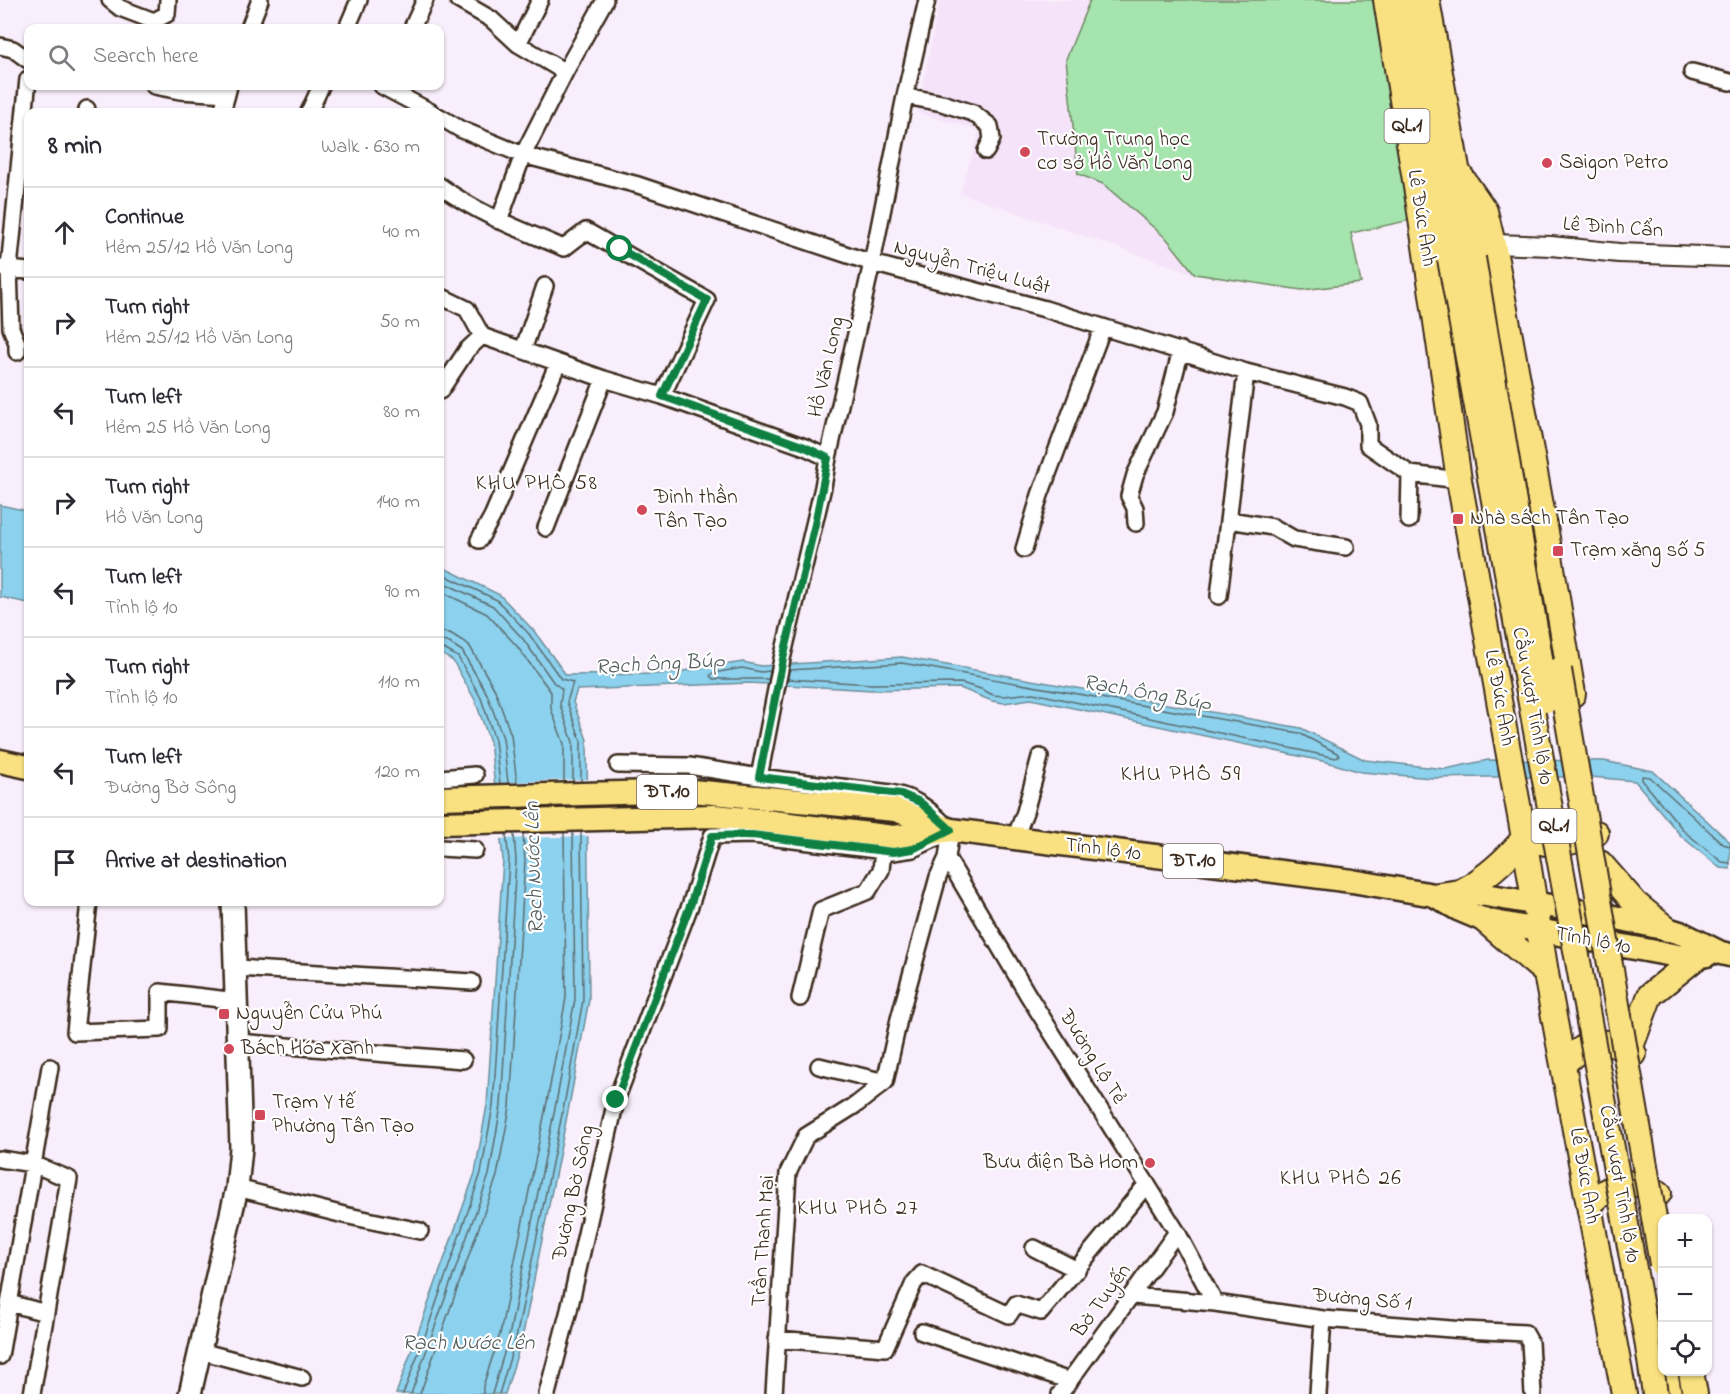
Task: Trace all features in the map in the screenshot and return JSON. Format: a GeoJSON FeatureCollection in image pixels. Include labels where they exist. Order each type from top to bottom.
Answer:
{"type":"FeatureCollection","features":[{"type":"Feature","properties":{"kind":"highway","name":"Lê Đức Anh"},"geometry":{"type":"LineString","coordinates":[[1427,0],[1458,172],[1485,212],[1462,255],[1460,480],[1546,974],[1624,1394]]}},
{"type":"Feature","properties":{"kind":"highway","name":"Lê Đức Anh"},"geometry":{"type":"LineString","coordinates":[[1433,34],[1435,0]]}},
{"type":"Feature","properties":{"kind":"highway","name":"Lê Đức Anh"},"geometry":{"type":"LineString","coordinates":[[1393,4],[1420,87],[1440,201]]}},
{"type":"Feature","properties":{"kind":"highway","name":"Lê Đức Anh"},"geometry":{"type":"LineString","coordinates":[[1393,4],[1462,255],[1545,527],[1571,684]]}},
{"type":"Feature","properties":{"kind":"highway","name":"Cầu vượt Tỉnh lộ 10"},"geometry":{"type":"LineString","coordinates":[[1458,172],[1466,220],[1462,255],[1448,309],[1467,428],[1586,1083],[1639,1394]]}},
{"type":"Feature","properties":{"kind":"highway"},"geometry":{"type":"LineString","coordinates":[[1440,201],[1462,255]]}},
{"type":"Feature","properties":{"kind":"highway","name":"Cầu vượt Tỉnh lộ 10"},"geometry":{"type":"LineString","coordinates":[[1440,201],[1445,232],[1462,255],[1658,1244]]}},
{"type":"Feature","properties":{"kind":"highway","name":"Cầu vượt Tỉnh lộ 10"},"geometry":{"type":"LineString","coordinates":[[1462,255],[1658,1337]]}},
{"type":"Feature","properties":{"kind":"highway","name":"Cầu vượt Tỉnh lộ 10"},"geometry":{"type":"LineString","coordinates":[[1462,255],[1571,919],[1655,1394]]}},
{"type":"Feature","properties":{"kind":"highway"},"geometry":{"type":"LineString","coordinates":[[1496,688],[1520,696],[1543,695],[1565,683],[1571,684]]}},
{"type":"Feature","properties":{"kind":"highway","name":"QL.1"},"geometry":{"type":"LineString","coordinates":[[1571,684],[1614,945],[1663,1214]]}},
{"type":"Feature","properties":{"kind":"highway"},"geometry":{"type":"LineString","coordinates":[[1462,891],[1494,871],[1524,838],[1559,845],[1568,844],[1596,833]]}},
{"type":"Feature","properties":{"kind":"highway"},"geometry":{"type":"LineString","coordinates":[[1600,863],[1635,903],[1667,929]]}},
{"type":"Feature","properties":{"kind":"highway"},"geometry":{"type":"LineString","coordinates":[[1484,920],[1546,974]]}},
{"type":"Feature","properties":{"kind":"highway"},"geometry":{"type":"LineString","coordinates":[[1563,1064],[1590,1044],[1612,1043],[1633,1049],[1650,995],[1697,957]]}},
{"type":"Feature","properties":{"kind":"highway"},"geometry":{"type":"LineString","coordinates":[[1589,1204],[1607,1189],[1616,1185],[1636,1183],[1659,1193]]}},
{"type":"Feature","properties":{"kind":"highway"},"geometry":{"type":"LineString","coordinates":[[1666,1376],[1669,1394]]}},
{"type":"Feature","properties":{"kind":"highway"},"geometry":{"type":"LineString","coordinates":[[1682,1376],[1685,1394]]}},
{"type":"Feature","properties":{"kind":"highway"},"geometry":{"type":"LineString","coordinates":[[1691,1376],[1695,1394]]}},
{"type":"Feature","properties":{"kind":"main road"},"geometry":{"type":"LineString","coordinates":[[0,761],[24,766]]}},
{"type":"Feature","properties":{"kind":"main road","name":"Tỉnh lộ 10"},"geometry":{"type":"LineString","coordinates":[[444,798],[692,791],[895,810],[951,830],[1352,881],[1434,895],[1462,891],[1534,903],[1667,929],[1698,940],[1726,954]]}},
{"type":"Feature","properties":{"kind":"main road","name":"ĐT.10"},"geometry":{"type":"LineString","coordinates":[[444,824],[714,816],[757,820],[888,844]]}},
{"type":"Feature","properties":{"kind":"main road","name":"Tỉnh lộ 10"},"geometry":{"type":"LineString","coordinates":[[888,844],[951,830]]}},
{"type":"Feature","properties":{"kind":"main road","name":"Tỉnh lộ 10"},"geometry":{"type":"LineString","coordinates":[[1434,895],[1484,920],[1683,957],[1726,954]]}},
{"type":"Feature","properties":{"kind":"main road"},"geometry":{"type":"LineString","coordinates":[[190,1394],[237,1188],[241,1148],[233,906]]}},
{"type":"Feature","properties":{"kind":"street"},"geometry":{"type":"LineString","coordinates":[[110,0],[120,8],[154,21],[167,14],[168,0]]}},
{"type":"Feature","properties":{"kind":"street"},"geometry":{"type":"LineString","coordinates":[[251,24],[260,0]]}},
{"type":"Feature","properties":{"kind":"street"},"geometry":{"type":"LineString","coordinates":[[349,24],[360,0]]}},
{"type":"Feature","properties":{"kind":"street"},"geometry":{"type":"LineString","coordinates":[[414,24],[425,0]]}},
{"type":"Feature","properties":{"kind":"street"},"geometry":{"type":"LineString","coordinates":[[458,0],[491,19],[518,44],[566,72]]}},
{"type":"Feature","properties":{"kind":"street"},"geometry":{"type":"LineString","coordinates":[[518,44],[540,0]]}},
{"type":"Feature","properties":{"kind":"street"},"geometry":{"type":"LineString","coordinates":[[499,220],[523,155],[605,0]]}},
{"type":"Feature","properties":{"kind":"street","name":"Hồ Văn Long"},"geometry":{"type":"LineString","coordinates":[[759,777],[783,659],[872,263],[905,96],[927,0]]}},
{"type":"Feature","properties":{"kind":"street"},"geometry":{"type":"LineString","coordinates":[[0,46],[13,49],[24,57]]}},
{"type":"Feature","properties":{"kind":"street"},"geometry":{"type":"LineString","coordinates":[[1692,72],[1730,82]]}},
{"type":"Feature","properties":{"kind":"street"},"geometry":{"type":"LineString","coordinates":[[24,108],[27,90]]}},
{"type":"Feature","properties":{"kind":"street"},"geometry":{"type":"LineString","coordinates":[[223,108],[228,90]]}},
{"type":"Feature","properties":{"kind":"street"},"geometry":{"type":"LineString","coordinates":[[311,108],[319,90]]}},
{"type":"Feature","properties":{"kind":"street"},"geometry":{"type":"LineString","coordinates":[[391,90],[424,108]]}},
{"type":"Feature","properties":{"kind":"street"},"geometry":{"type":"LineString","coordinates":[[905,96],[942,103],[973,113],[990,126],[992,139],[986,151]]}},
{"type":"Feature","properties":{"kind":"street"},"geometry":{"type":"LineString","coordinates":[[17,352],[17,343],[11,328],[4,268],[24,110]]}},
{"type":"Feature","properties":{"kind":"street","name":"Nguyễn Triệu Luật"},"geometry":{"type":"LineString","coordinates":[[444,119],[460,129],[523,155],[638,185],[872,263],[1045,309],[1246,372],[1345,397],[1360,403],[1368,424],[1368,445],[1410,474],[1460,480]]}},
{"type":"Feature","properties":{"kind":"street"},"geometry":{"type":"LineString","coordinates":[[444,189],[459,200],[499,220],[564,248],[586,231],[707,300],[662,396]]}},
{"type":"Feature","properties":{"kind":"street","name":"Lê Đình Cẩn"},"geometry":{"type":"LineString","coordinates":[[1462,255],[1551,246],[1619,253],[1730,257]]}},
{"type":"Feature","properties":{"kind":"street"},"geometry":{"type":"LineString","coordinates":[[4,268],[24,270]]}},
{"type":"Feature","properties":{"kind":"street"},"geometry":{"type":"LineString","coordinates":[[523,350],[545,286]]}},
{"type":"Feature","properties":{"kind":"street"},"geometry":{"type":"LineString","coordinates":[[444,298],[467,309],[483,336],[662,396],[805,447],[828,458]]}},
{"type":"Feature","properties":{"kind":"street"},"geometry":{"type":"LineString","coordinates":[[1024,549],[1040,495],[1103,327]]}},
{"type":"Feature","properties":{"kind":"street"},"geometry":{"type":"LineString","coordinates":[[444,385],[466,350],[483,336]]}},
{"type":"Feature","properties":{"kind":"street"},"geometry":{"type":"LineString","coordinates":[[1136,523],[1135,508],[1129,496],[1135,475],[1165,412],[1181,350]]}},
{"type":"Feature","properties":{"kind":"street"},"geometry":{"type":"LineString","coordinates":[[480,540],[558,363]]}},
{"type":"Feature","properties":{"kind":"street"},"geometry":{"type":"LineString","coordinates":[[1219,596],[1246,372]]}},
{"type":"Feature","properties":{"kind":"street"},"geometry":{"type":"LineString","coordinates":[[546,528],[604,378]]}},
{"type":"Feature","properties":{"kind":"street"},"geometry":{"type":"LineString","coordinates":[[1409,520],[1410,474]]}},
{"type":"Feature","properties":{"kind":"street"},"geometry":{"type":"LineString","coordinates":[[1228,520],[1273,527],[1294,538],[1346,547]]}},
{"type":"Feature","properties":{"kind":"street"},"geometry":{"type":"LineString","coordinates":[[1015,838],[1025,812],[1040,757]]}},
{"type":"Feature","properties":{"kind":"street","name":"ĐT.10"},"geometry":{"type":"LineString","coordinates":[[618,765],[689,766],[901,794],[920,802],[951,830]]}},
{"type":"Feature","properties":{"kind":"street"},"geometry":{"type":"LineString","coordinates":[[444,778],[475,775]]}},
{"type":"Feature","properties":{"kind":"street"},"geometry":{"type":"LineString","coordinates":[[819,1066],[885,1082],[899,1019],[938,877],[947,858],[951,830]]}},
{"type":"Feature","properties":{"kind":"street","name":"Tỉnh lộ 10"},"geometry":{"type":"LineString","coordinates":[[712,836],[752,835],[888,844]]}},
{"type":"Feature","properties":{"kind":"street","name":"Đường Bờ Sông"},"geometry":{"type":"LineString","coordinates":[[546,1394],[569,1310],[616,1100],[691,903],[712,836]]}},
{"type":"Feature","properties":{"kind":"street"},"geometry":{"type":"LineString","coordinates":[[800,998],[821,910],[868,891],[881,870],[888,844]]}},
{"type":"Feature","properties":{"kind":"street"},"geometry":{"type":"LineString","coordinates":[[444,848],[476,850]]}},
{"type":"Feature","properties":{"kind":"street","name":"Đường Lộ Tẻ"},"geometry":{"type":"LineString","coordinates":[[947,858],[1028,995],[1178,1232],[1215,1303]]}},
{"type":"Feature","properties":{"kind":"street"},"geometry":{"type":"LineString","coordinates":[[89,906],[75,1032],[160,1029],[160,992],[237,1001]]}},
{"type":"Feature","properties":{"kind":"street"},"geometry":{"type":"LineString","coordinates":[[236,968],[472,982]]}},
{"type":"Feature","properties":{"kind":"street"},"geometry":{"type":"LineString","coordinates":[[238,1041],[463,1060]]}},
{"type":"Feature","properties":{"kind":"street"},"geometry":{"type":"LineString","coordinates":[[0,1356],[50,1067]]}},
{"type":"Feature","properties":{"kind":"street","name":"Trần Thanh Mại"},"geometry":{"type":"LineString","coordinates":[[774,1394],[788,1173],[806,1136],[857,1104],[885,1082]]}},
{"type":"Feature","properties":{"kind":"street"},"geometry":{"type":"LineString","coordinates":[[0,1159],[33,1164],[69,1179],[32,1394]]}},
{"type":"Feature","properties":{"kind":"street"},"geometry":{"type":"LineString","coordinates":[[777,1339],[885,1348],[914,1283],[922,1274],[1009,1315],[1016,1304],[1041,1312],[1147,1184]]}},
{"type":"Feature","properties":{"kind":"street"},"geometry":{"type":"LineString","coordinates":[[237,1188],[344,1215],[420,1231]]}},
{"type":"Feature","properties":{"kind":"street","name":"Bờ Tuyến"},"geometry":{"type":"LineString","coordinates":[[1060,1394],[1178,1232]]}},
{"type":"Feature","properties":{"kind":"street"},"geometry":{"type":"LineString","coordinates":[[1034,1248],[1077,1270]]}},
{"type":"Feature","properties":{"kind":"street","name":"Đường Số 1"},"geometry":{"type":"LineString","coordinates":[[1132,1296],[1215,1303],[1323,1319],[1525,1333],[1530,1342],[1533,1394]]}},
{"type":"Feature","properties":{"kind":"street"},"geometry":{"type":"LineString","coordinates":[[9,1303],[46,1313]]}},
{"type":"Feature","properties":{"kind":"street"},"geometry":{"type":"LineString","coordinates":[[1318,1394],[1323,1319]]}},
{"type":"Feature","properties":{"kind":"street"},"geometry":{"type":"LineString","coordinates":[[921,1332],[1070,1381]]}},
{"type":"Feature","properties":{"kind":"street"},"geometry":{"type":"LineString","coordinates":[[200,1351],[302,1378]]}},
{"type":"Feature","properties":{"kind":"shaded area","name":"Trường Trung học cơ sở Hồ Văn Long"},"geometry":{"type":"Polygon","coordinates":[[[940,0],[1090,0],[1066,59],[1078,174],[1103,183],[1167,239],[1195,274],[960,193],[980,130],[917,113],[940,0]]]}},
{"type":"Feature","properties":{"kind":"green space"},"geometry":{"type":"Polygon","coordinates":[[[1090,0],[1375,0],[1411,220],[1351,233],[1361,283],[1302,290],[1195,274],[1167,239],[1103,184],[1078,174],[1066,59],[1090,0]]]}},
{"type":"Feature","properties":{"kind":"water"},"geometry":{"type":"Polygon","coordinates":[[[0,505],[24,510],[24,602],[0,597],[0,505]]]}},
{"type":"Feature","properties":{"kind":"water","name":"Rạch Nước Lên"},"geometry":{"type":"Polygon","coordinates":[[[444,568],[500,595],[534,631],[566,675],[664,674],[743,662],[761,666],[902,657],[1301,728],[1365,760],[1445,769],[1488,760],[1604,761],[1653,771],[1730,842],[1730,869],[1720,868],[1681,836],[1635,781],[1591,777],[1432,778],[1361,772],[1327,762],[1031,699],[1004,703],[992,701],[960,688],[872,690],[749,683],[577,690],[573,702],[587,740],[589,1000],[522,1339],[505,1394],[396,1394],[475,1173],[487,1105],[503,859],[490,742],[475,700],[453,661],[444,655],[444,568]]]}},
{"type":"Feature","properties":{"kind":"pier"},"geometry":{"type":"Polygon","coordinates":[[[590,779],[590,836],[498,839],[491,783],[590,779]]]}},
{"type":"Feature","properties":{"kind":"place","name":"Trường Trung học cơ sở Hồ Văn Long"},"geometry":{"type":"Point","coordinates":[1025,152]}},
{"type":"Feature","properties":{"kind":"place","name":"Saigon Petro"},"geometry":{"type":"Point","coordinates":[1547,163]}},
{"type":"Feature","properties":{"kind":"place","name":"Đình thần Tân Tạo"},"geometry":{"type":"Point","coordinates":[642,510]}},
{"type":"Feature","properties":{"kind":"place","name":"Nhà sách Tân Tạo"},"geometry":{"type":"Point","coordinates":[1458,519]}},
{"type":"Feature","properties":{"kind":"place","name":"Trạm xăng số 5"},"geometry":{"type":"Point","coordinates":[1558,551]}},
{"type":"Feature","properties":{"kind":"place","name":"Nguyễn Cửu Phú"},"geometry":{"type":"Point","coordinates":[224,1014]}},
{"type":"Feature","properties":{"kind":"place","name":"Bách Hóa Xanh"},"geometry":{"type":"Point","coordinates":[229,1049]}},
{"type":"Feature","properties":{"kind":"place","name":"Trạm Y tế Phường Tân Tạo"},"geometry":{"type":"Point","coordinates":[260,1115]}},
{"type":"Feature","properties":{"kind":"place","name":"Bưu điện Bà Hom"},"geometry":{"type":"Point","coordinates":[1150,1163]}},
{"type":"Feature","properties":{"kind":"district","name":"KHU PHỐ 58"},"geometry":{"type":"Point","coordinates":[537,484]}},
{"type":"Feature","properties":{"kind":"district","name":"KHU PHỐ 59"},"geometry":{"type":"Point","coordinates":[1181,775]}},
{"type":"Feature","properties":{"kind":"district","name":"KHU PHỐ 26"},"geometry":{"type":"Point","coordinates":[1341,1179]}},
{"type":"Feature","properties":{"kind":"district","name":"KHU PHỐ 27"},"geometry":{"type":"Point","coordinates":[858,1209]}},
{"type":"Feature","properties":{"kind":"route"},"geometry":{"type":"LineString","coordinates":[[616,1100],[691,903],[712,836],[741,834],[893,852],[913,849],[951,830],[920,802],[901,794],[759,777],[828,458],[805,447],[662,396],[707,300],[620,249]]}},
{"type":"Feature","properties":{"kind":"water label","name":"Rạch Ông Búp"},"geometry":{"type":"Point","coordinates":[660,665]}},
{"type":"Feature","properties":{"kind":"water label","name":"Rạch Ông Búp"},"geometry":{"type":"Point","coordinates":[1147,694]}}]}
